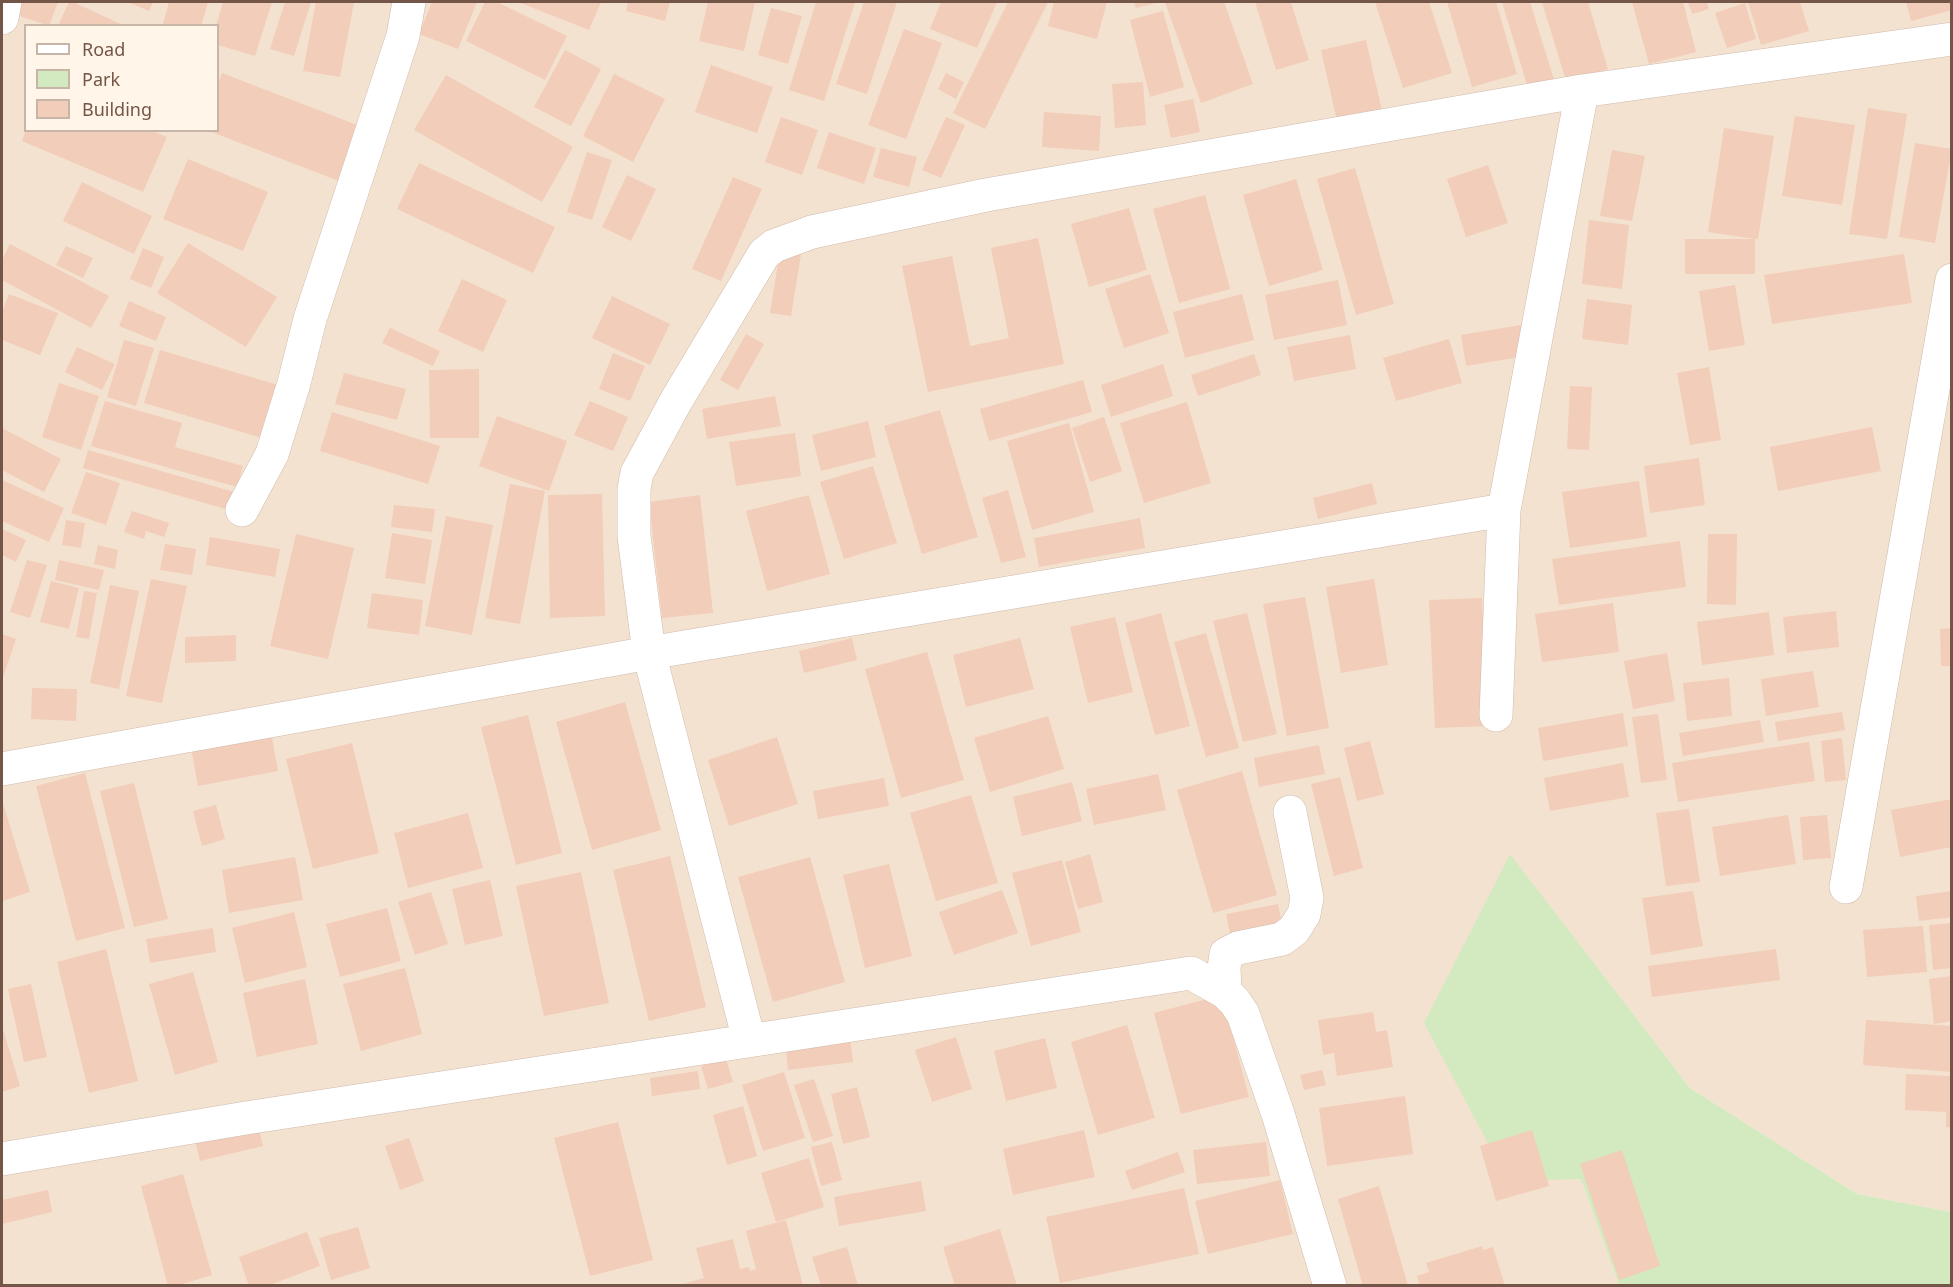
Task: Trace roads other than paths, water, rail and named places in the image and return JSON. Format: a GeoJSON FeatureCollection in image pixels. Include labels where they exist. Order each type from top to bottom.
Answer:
{"type":"FeatureCollection","features":[{"type":"Feature","properties":{"kind":"street"},"geometry":{"type":"LineString","coordinates":[[2,18],[5,2]]}},
{"type":"Feature","properties":{"kind":"street"},"geometry":{"type":"LineString","coordinates":[[242,510],[272,454],[310,320],[403,36],[409,2]]}},
{"type":"Feature","properties":{"kind":"street"},"geometry":{"type":"LineString","coordinates":[[749,1040],[649,652],[634,536],[634,489],[637,473],[676,401],[764,254],[774,246],[812,232],[986,195],[1582,90],[1952,39]]}},
{"type":"Feature","properties":{"kind":"street"},"geometry":{"type":"LineString","coordinates":[[1496,715],[1504,510],[1582,90]]}},
{"type":"Feature","properties":{"kind":"street"},"geometry":{"type":"LineString","coordinates":[[1846,887],[1952,280]]}},
{"type":"Feature","properties":{"kind":"street"},"geometry":{"type":"LineString","coordinates":[[2,769],[649,652],[1504,510]]}},
{"type":"Feature","properties":{"kind":"street"},"geometry":{"type":"LineString","coordinates":[[1225,992],[1226,954],[1238,948],[1282,939],[1294,930],[1304,914],[1307,898],[1290,812]]}},
{"type":"Feature","properties":{"kind":"street"},"geometry":{"type":"LineString","coordinates":[[2,1159],[246,1118],[1191,973],[1225,992],[1243,1014],[1278,1114],[1330,1286]]}}]}
